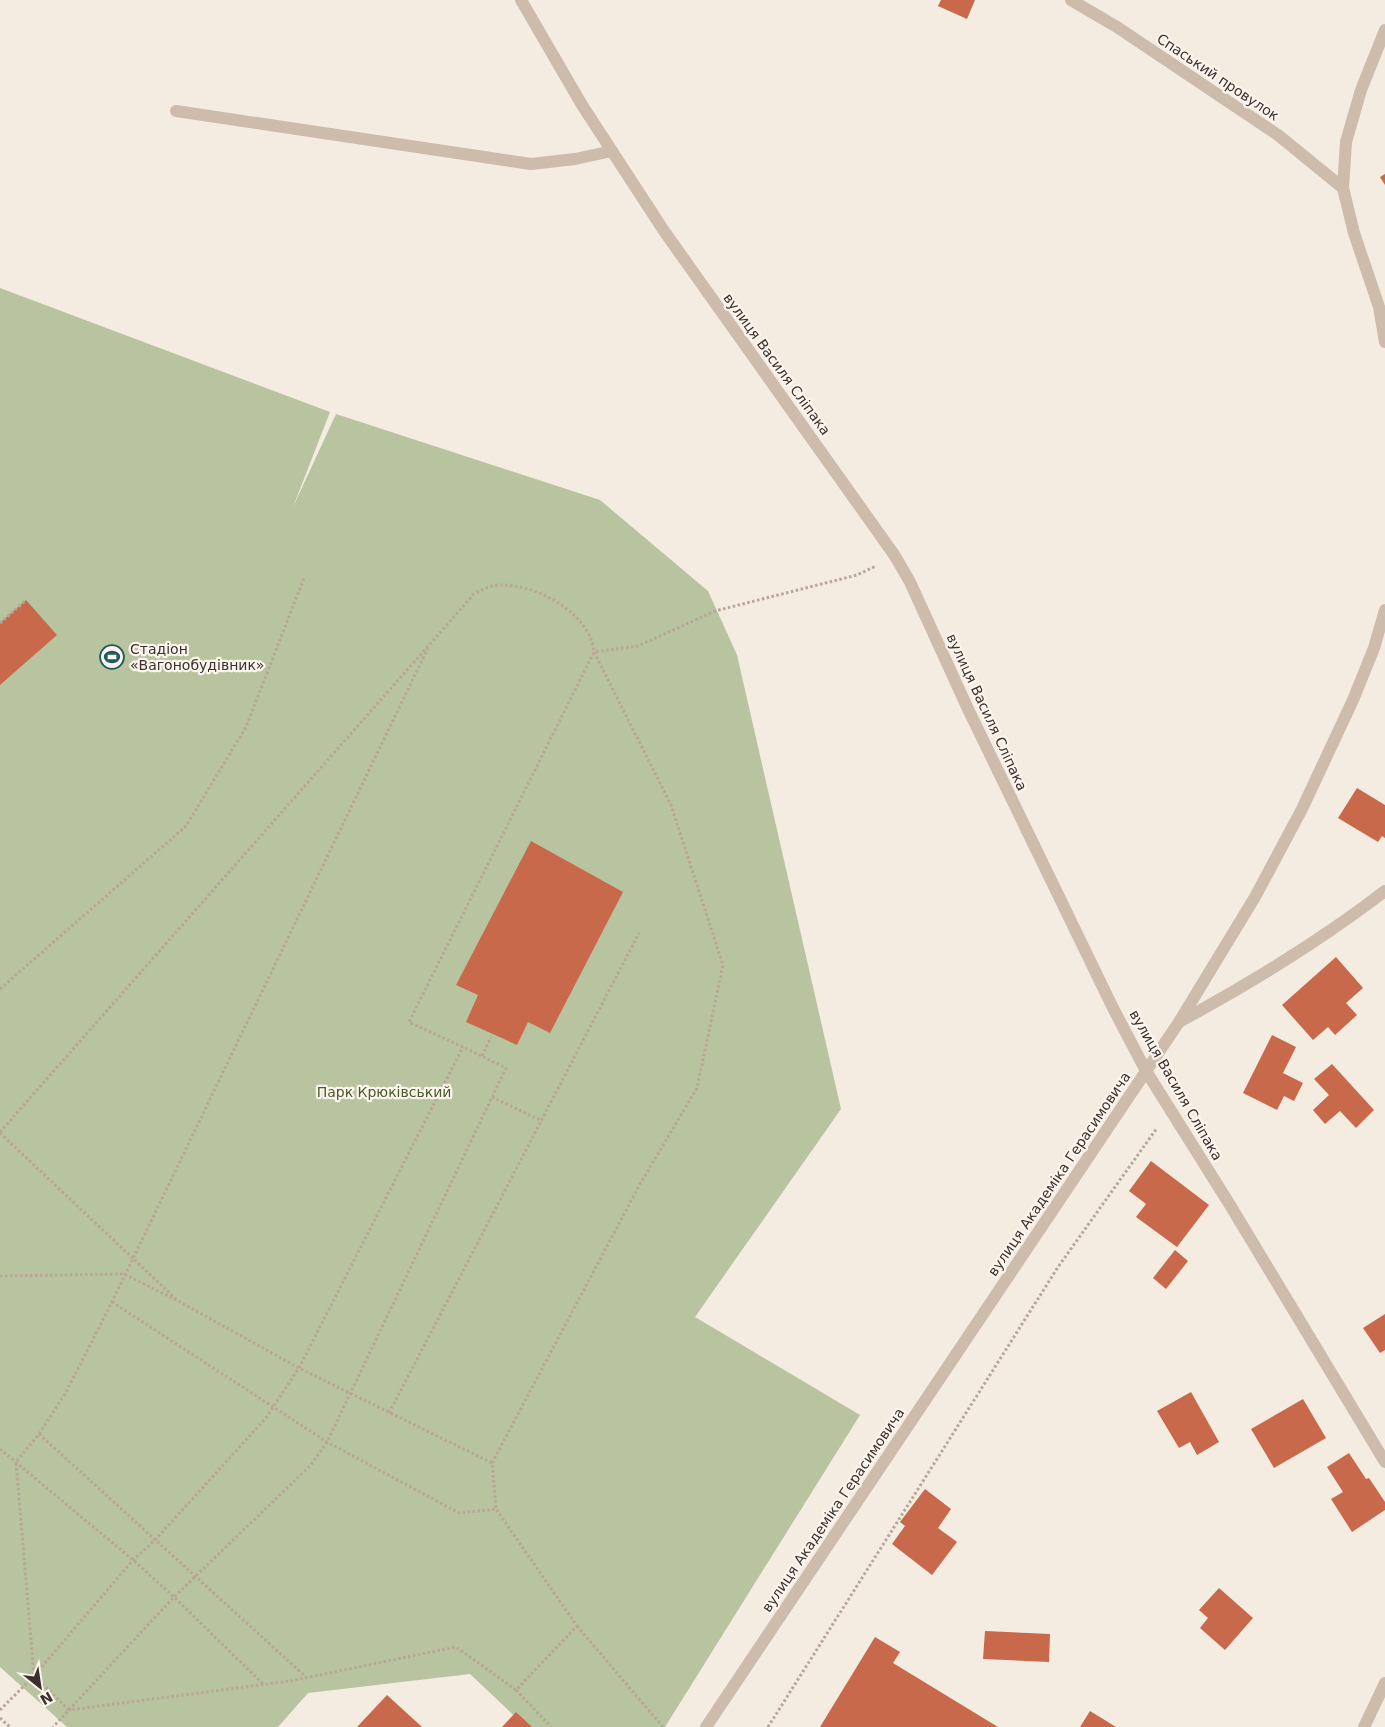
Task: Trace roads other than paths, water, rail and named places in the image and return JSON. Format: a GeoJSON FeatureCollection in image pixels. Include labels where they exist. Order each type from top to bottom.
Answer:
{"type":"FeatureCollection","features":[{"type":"Feature","properties":{"kind":"street","name":"вулиця Василя Сліпака"},"geometry":{"type":"LineString","coordinates":[[521,0],[582,105],[664,232],[895,556],[910,582],[968,709],[1146,1071],[1230,1205],[1385,1462]]}},
{"type":"Feature","properties":{"kind":"street","name":"Спаський провулок"},"geometry":{"type":"LineString","coordinates":[[1071,0],[1117,27],[1278,135],[1343,188]]}},
{"type":"Feature","properties":{"kind":"street"},"geometry":{"type":"LineString","coordinates":[[1385,30],[1361,90],[1346,142],[1343,188],[1354,233],[1379,307],[1385,342]]}},
{"type":"Feature","properties":{"kind":"street"},"geometry":{"type":"LineString","coordinates":[[176,111],[531,164],[575,159],[612,151]]}},
{"type":"Feature","properties":{"kind":"street","name":"вулиця Академіка Герасимовича"},"geometry":{"type":"LineString","coordinates":[[706,1727],[1179,1022],[1255,897],[1302,809],[1353,700],[1374,648],[1385,610]]}},
{"type":"Feature","properties":{"kind":"street"},"geometry":{"type":"LineString","coordinates":[[1179,1022],[1228,996],[1286,961],[1385,891]]}},
{"type":"Feature","properties":{"kind":"street"},"geometry":{"type":"LineString","coordinates":[[1364,1727],[1385,1683]]}},
{"type":"Feature","properties":{"kind":"place","name":"Стадіон «Вагонобудівник»"},"geometry":{"type":"Point","coordinates":[112,657]}},
{"type":"Feature","properties":{"kind":"park label","name":"Парк Крюківський"},"geometry":{"type":"Point","coordinates":[384,1092]}}]}
